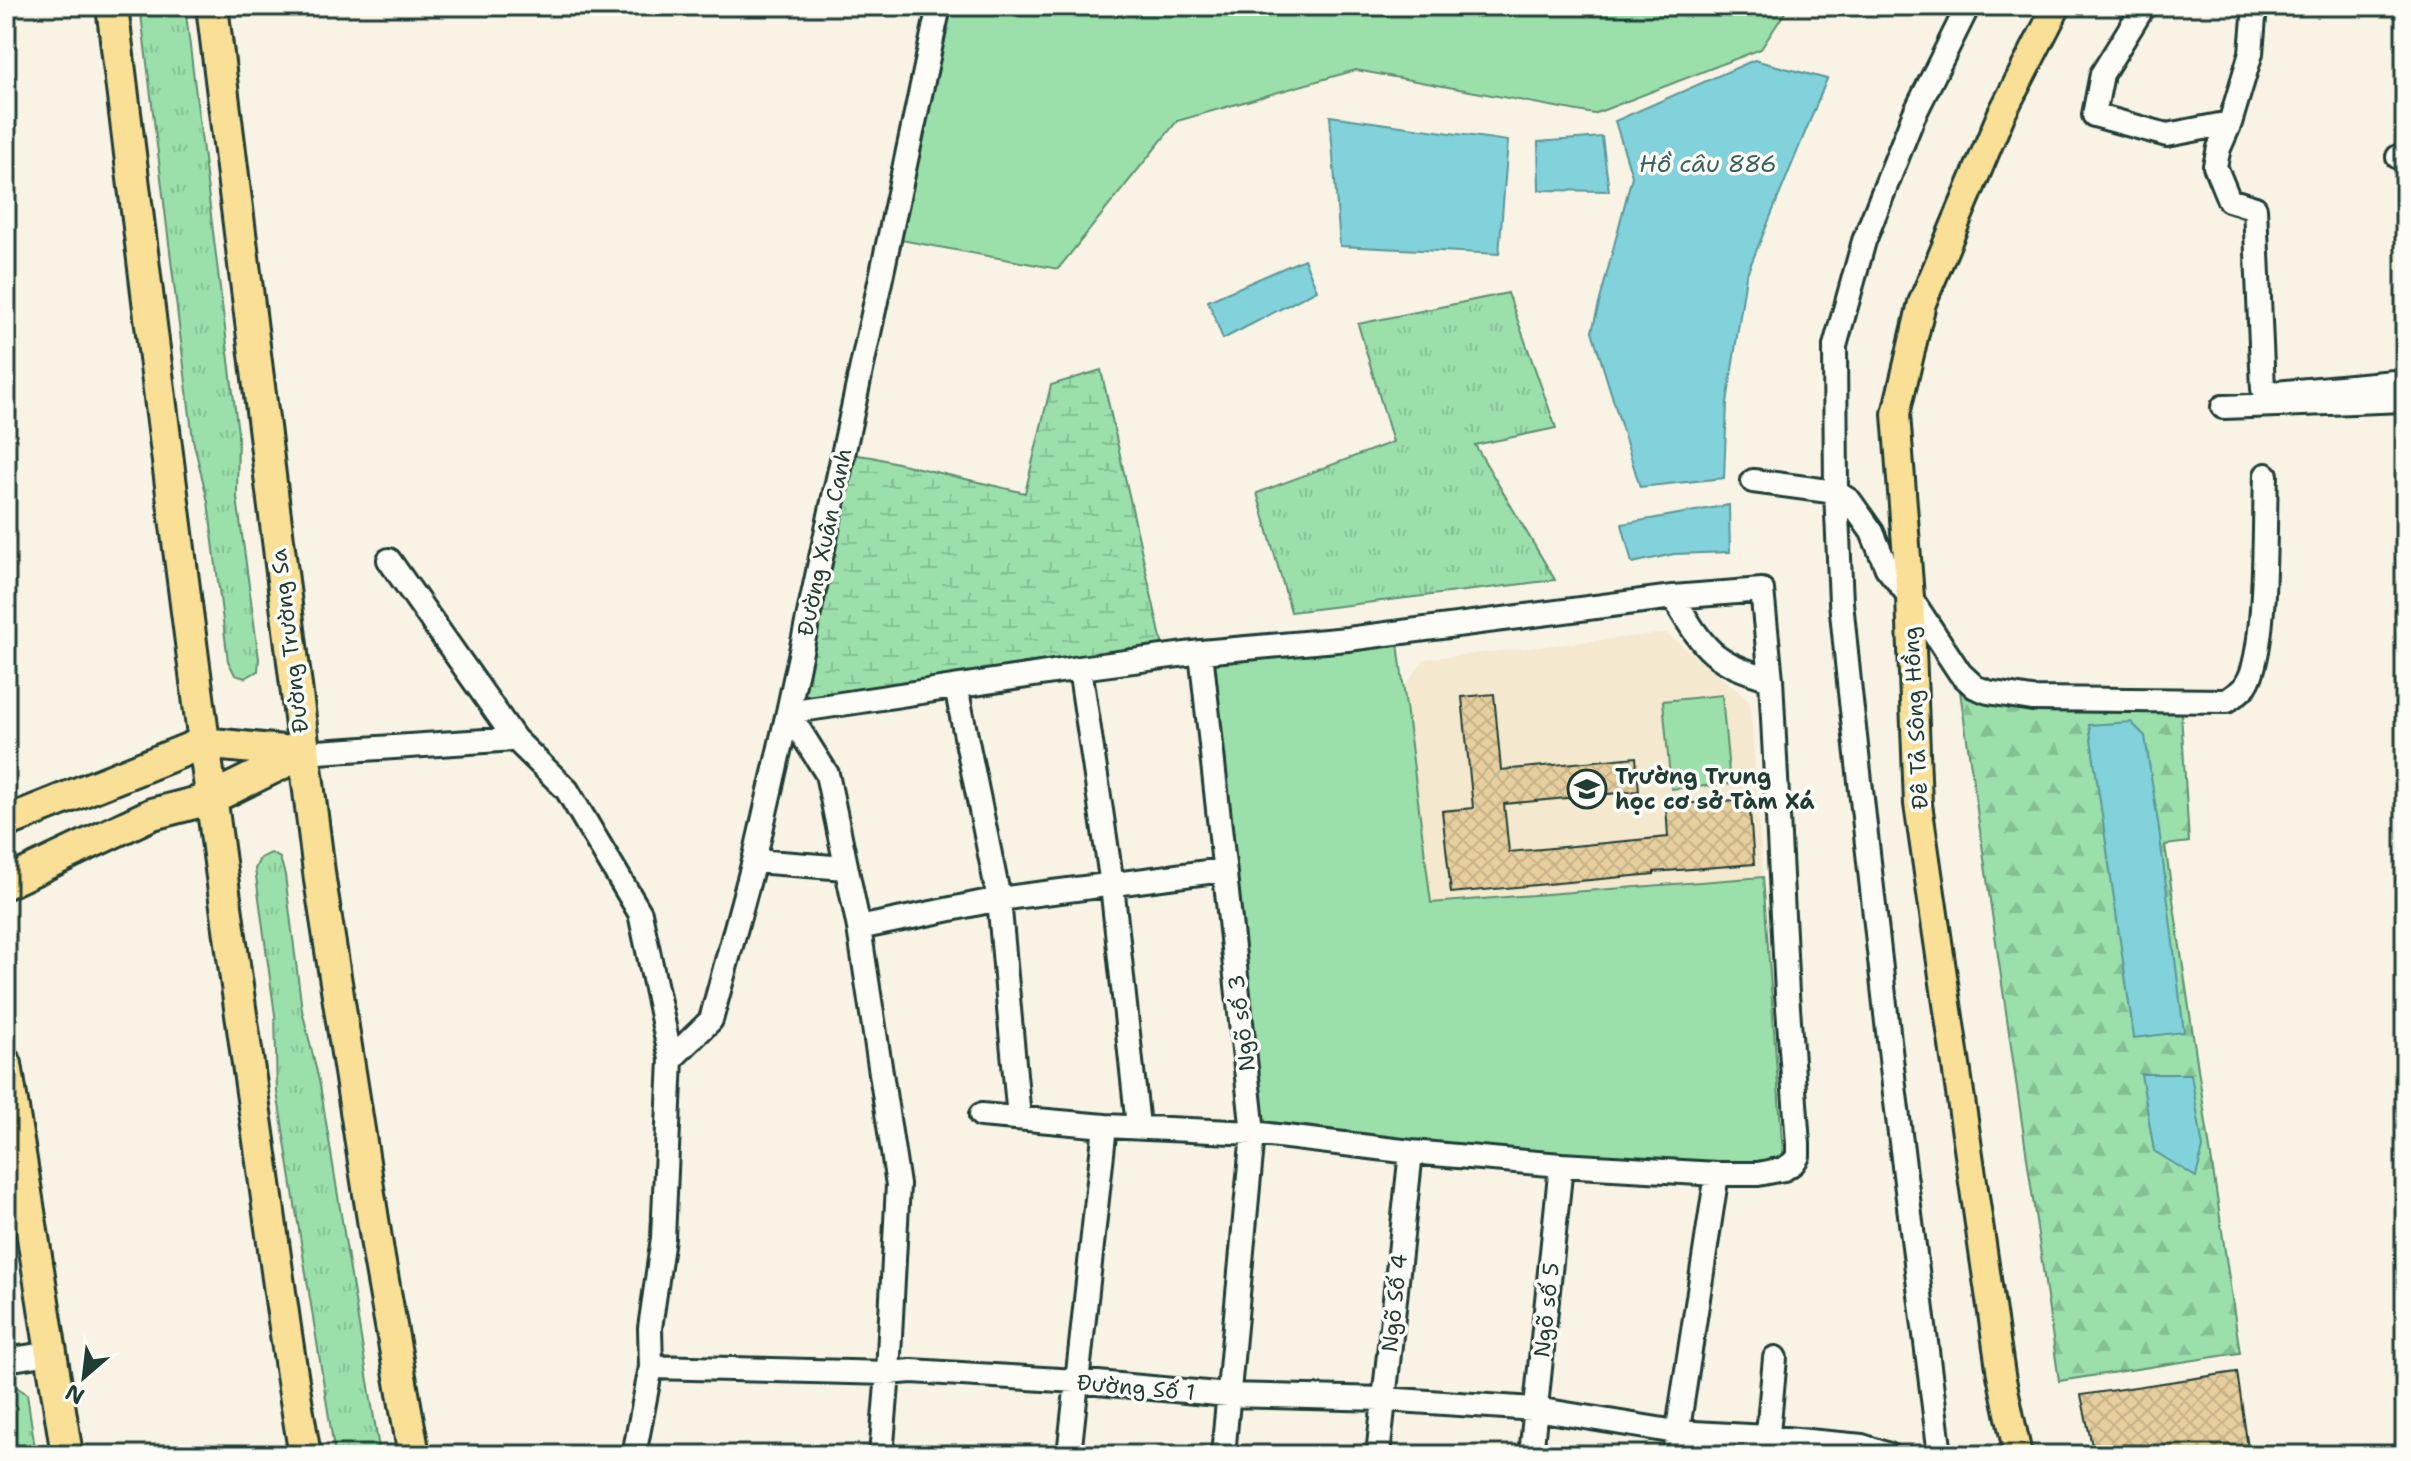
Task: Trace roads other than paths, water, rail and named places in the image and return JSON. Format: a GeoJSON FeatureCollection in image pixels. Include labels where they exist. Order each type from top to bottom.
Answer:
{"type":"FeatureCollection","features":[{"type":"Feature","properties":{"kind":"highway"},"geometry":{"type":"LineString","coordinates":[[112,6],[210,799],[291,1377],[305,1455]]}},
{"type":"Feature","properties":{"kind":"highway","name":"Đường Trường Sa"},"geometry":{"type":"LineString","coordinates":[[212,6],[320,880],[414,1455]]}},
{"type":"Feature","properties":{"kind":"highway"},"geometry":{"type":"LineString","coordinates":[[6,822],[203,743],[303,753]]}},
{"type":"Feature","properties":{"kind":"highway"},"geometry":{"type":"LineString","coordinates":[[6,883],[152,814],[210,799],[303,753]]}},
{"type":"Feature","properties":{"kind":"highway"},"geometry":{"type":"LineString","coordinates":[[6,1064],[11,1125],[67,1455]]}},
{"type":"Feature","properties":{"kind":"highway"},"geometry":{"type":"LineString","coordinates":[[278,1271],[272,1376],[286,1455]]}},
{"type":"Feature","properties":{"kind":"highway","name":"Đường Trường Sa"},"geometry":{"type":"LineString","coordinates":[[382,1274],[413,1367],[429,1455]]}},
{"type":"Feature","properties":{"kind":"main road","name":"Đê Tả Sông Hồng"},"geometry":{"type":"LineString","coordinates":[[2018,1455],[2001,1375],[1918,804],[1910,597],[1896,414],[1922,303],[2001,115],[2057,6]]}},
{"type":"Feature","properties":{"kind":"street","name":"Đường Xuân Canh"},"geometry":{"type":"LineString","coordinates":[[671,1059],[711,1020],[754,861],[939,6]]}},
{"type":"Feature","properties":{"kind":"street"},"geometry":{"type":"LineString","coordinates":[[1940,1455],[1895,1094],[1841,602],[1836,492],[1835,346],[1870,227],[1913,117],[1968,6]]}},
{"type":"Feature","properties":{"kind":"street"},"geometry":{"type":"LineString","coordinates":[[2144,6],[2102,74],[2094,115],[2167,135],[2230,123]]}},
{"type":"Feature","properties":{"kind":"street"},"geometry":{"type":"LineString","coordinates":[[2255,6],[2251,53],[2215,166],[2229,200],[2255,208],[2263,389],[2275,393],[2405,381]]}},
{"type":"Feature","properties":{"kind":"street"},"geometry":{"type":"LineString","coordinates":[[2223,407],[2405,400]]}},
{"type":"Feature","properties":{"kind":"street"},"geometry":{"type":"LineString","coordinates":[[1753,481],[1836,492],[1850,501],[1872,532],[1887,568],[1960,673],[1975,687],[2032,699],[2227,701],[2246,685],[2256,661],[2266,475]]}},
{"type":"Feature","properties":{"kind":"street"},"geometry":{"type":"LineString","coordinates":[[389,560],[515,739],[567,790],[640,913],[671,1059],[663,1238],[650,1328],[651,1367],[634,1455]]}},
{"type":"Feature","properties":{"kind":"street"},"geometry":{"type":"LineString","coordinates":[[881,1455],[898,1185],[859,928],[827,774],[788,712],[1201,652],[1348,639],[1673,597],[1762,590],[1771,679],[1798,1156],[1784,1169],[1758,1174],[1717,1174],[1561,1165],[1411,1152],[1253,1133],[1105,1126],[981,1115]]}},
{"type":"Feature","properties":{"kind":"street"},"geometry":{"type":"LineString","coordinates":[[1673,597],[1701,643],[1737,669],[1771,679]]}},
{"type":"Feature","properties":{"kind":"street","name":"Ngõ số 3"},"geometry":{"type":"LineString","coordinates":[[1201,652],[1253,1133],[1228,1395]]}},
{"type":"Feature","properties":{"kind":"street"},"geometry":{"type":"LineString","coordinates":[[1080,668],[1112,885],[1138,1126]]}},
{"type":"Feature","properties":{"kind":"street"},"geometry":{"type":"LineString","coordinates":[[956,687],[999,899],[1019,1118]]}},
{"type":"Feature","properties":{"kind":"street"},"geometry":{"type":"LineString","coordinates":[[303,753],[515,739]]}},
{"type":"Feature","properties":{"kind":"street"},"geometry":{"type":"LineString","coordinates":[[754,861],[846,868]]}},
{"type":"Feature","properties":{"kind":"street"},"geometry":{"type":"LineString","coordinates":[[859,928],[999,899],[1223,870]]}},
{"type":"Feature","properties":{"kind":"street"},"geometry":{"type":"LineString","coordinates":[[1069,1455],[1105,1126]]}},
{"type":"Feature","properties":{"kind":"street","name":"Ngõ Số 4"},"geometry":{"type":"LineString","coordinates":[[1378,1455],[1411,1152]]}},
{"type":"Feature","properties":{"kind":"street","name":"Ngõ số 5"},"geometry":{"type":"LineString","coordinates":[[1531,1455],[1561,1165]]}},
{"type":"Feature","properties":{"kind":"street"},"geometry":{"type":"LineString","coordinates":[[1674,1455],[1717,1174]]}},
{"type":"Feature","properties":{"kind":"street"},"geometry":{"type":"LineString","coordinates":[[6,1360],[51,1353]]}},
{"type":"Feature","properties":{"kind":"street"},"geometry":{"type":"LineString","coordinates":[[1766,1446],[1775,1358]]}},
{"type":"Feature","properties":{"kind":"street","name":"Đường Số 1"},"geometry":{"type":"LineString","coordinates":[[651,1367],[912,1371],[1076,1381],[1228,1395],[1383,1399],[1536,1409],[1766,1446],[1862,1446],[1889,1455]]}},
{"type":"Feature","properties":{"kind":"street"},"geometry":{"type":"LineString","coordinates":[[1223,1455],[1228,1395]]}},
{"type":"Feature","properties":{"kind":"water","name":"Hồ câu 886"},"geometry":{"type":"Polygon","coordinates":[[[1754,60],[1827,79],[1746,276],[1727,403],[1724,478],[1640,487],[1592,331],[1632,176],[1615,121],[1754,60]]]}},
{"type":"Feature","properties":{"kind":"water"},"geometry":{"type":"Polygon","coordinates":[[[1330,116],[1508,141],[1499,254],[1340,246],[1330,116]]]}},
{"type":"Feature","properties":{"kind":"water"},"geometry":{"type":"Polygon","coordinates":[[[1602,137],[1609,191],[1539,190],[1538,142],[1602,137]]]}},
{"type":"Feature","properties":{"kind":"water"},"geometry":{"type":"Polygon","coordinates":[[[1304,259],[1317,290],[1223,339],[1208,301],[1304,259]]]}},
{"type":"Feature","properties":{"kind":"water"},"geometry":{"type":"Polygon","coordinates":[[[1729,505],[1730,552],[1674,554],[1632,563],[1622,524],[1729,505]]]}},
{"type":"Feature","properties":{"kind":"water"},"geometry":{"type":"Polygon","coordinates":[[[2131,722],[2145,736],[2184,1032],[2134,1038],[2089,725],[2131,722]]]}},
{"type":"Feature","properties":{"kind":"water"},"geometry":{"type":"Polygon","coordinates":[[[2141,1074],[2191,1074],[2203,1148],[2196,1177],[2154,1151],[2141,1074]]]}},
{"type":"Feature","properties":{"kind":"place","name":"Trường Trung học cơ sở Tàm Xá"},"geometry":{"type":"Point","coordinates":[1587,789]}}]}
